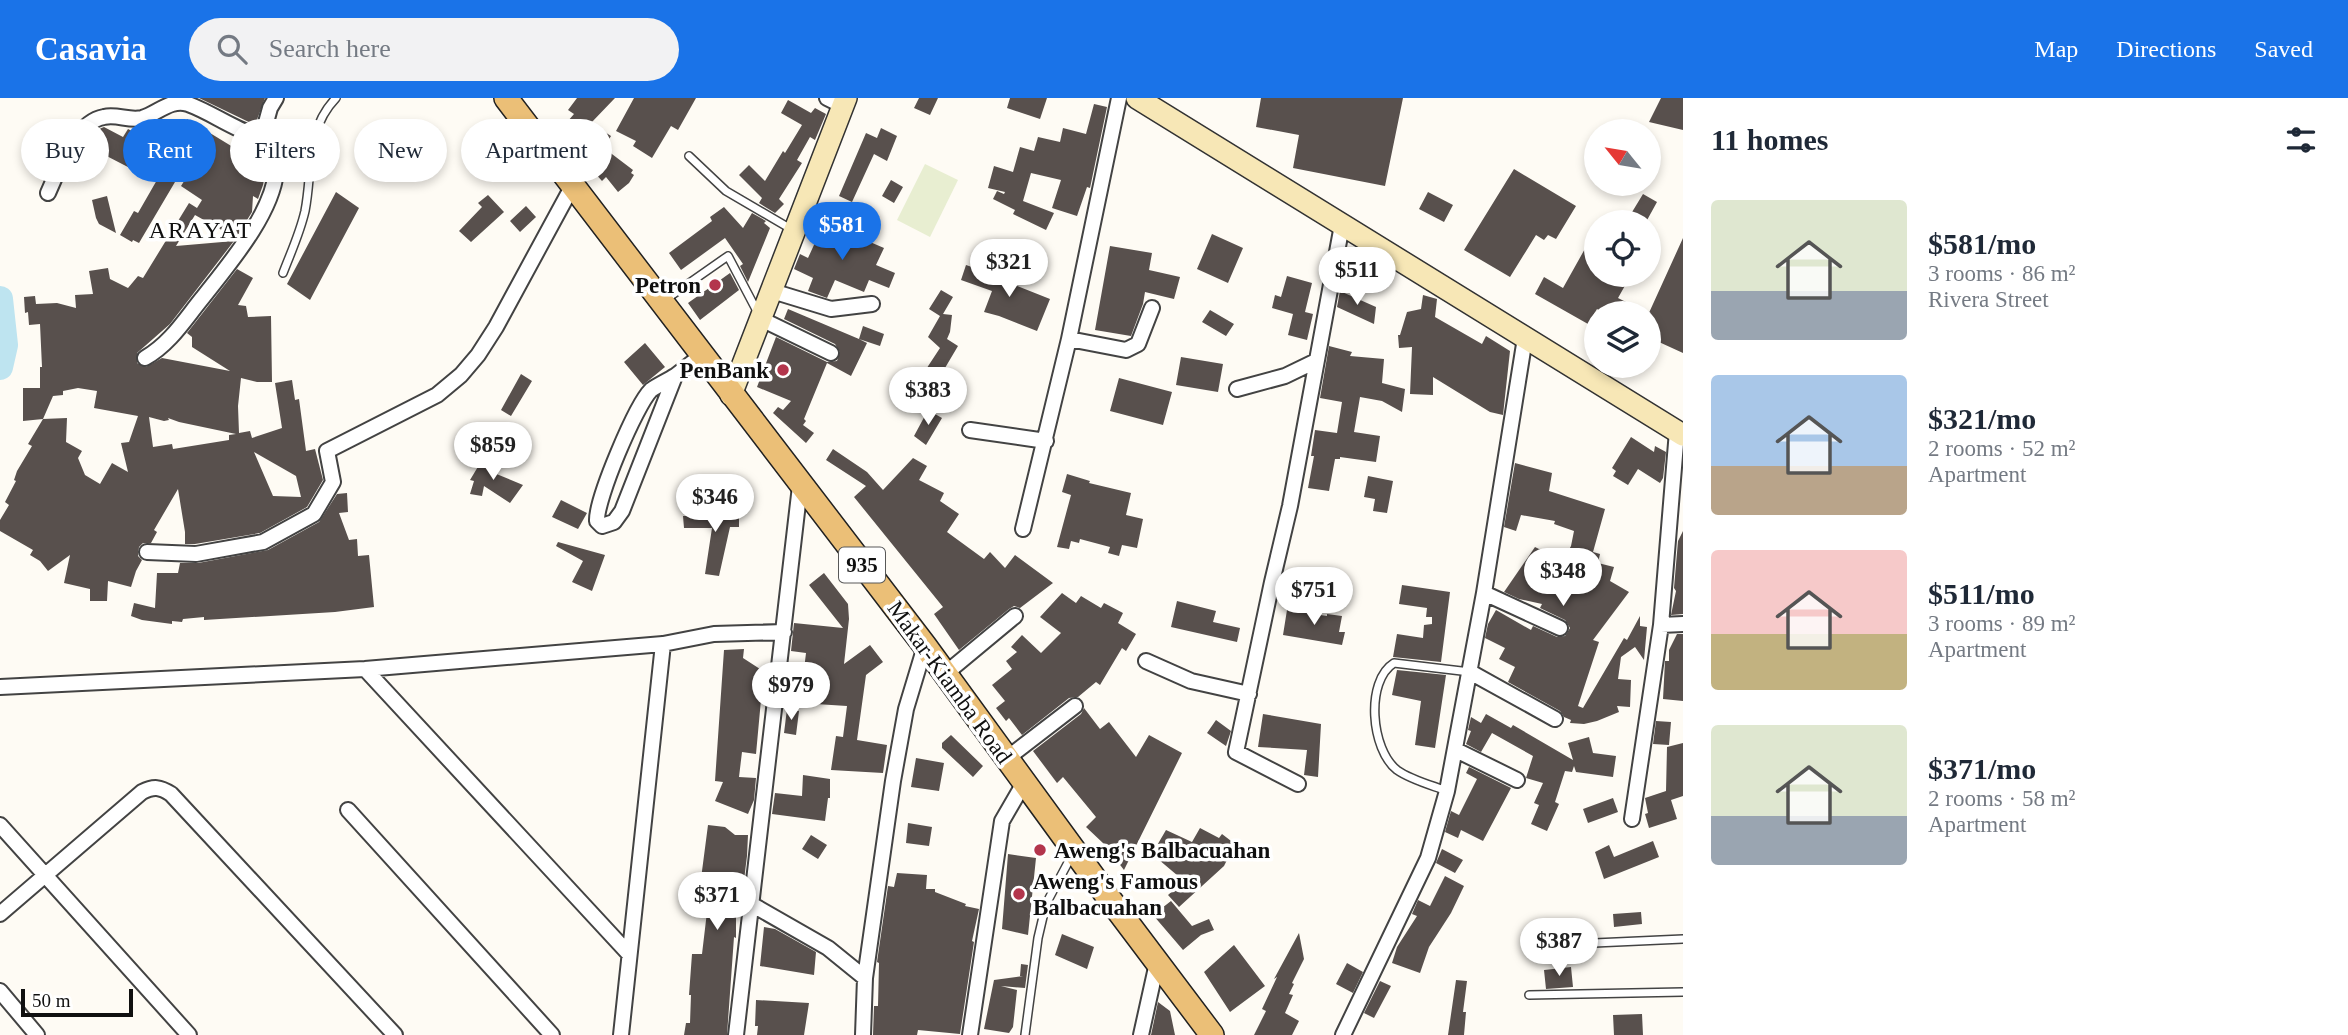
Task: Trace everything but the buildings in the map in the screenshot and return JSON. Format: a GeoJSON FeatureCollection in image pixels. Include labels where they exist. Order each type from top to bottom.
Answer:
{"type":"FeatureCollection","features":[{"type":"Feature","properties":{"kind":"main road","name":"Makar-Kiamba Road"},"geometry":{"type":"LineString","coordinates":[[507,98],[800,486],[925,646],[1212,1035]]}},
{"type":"Feature","properties":{"kind":"street"},"geometry":{"type":"LineString","coordinates":[[267,119],[276,98]]}},
{"type":"Feature","properties":{"kind":"street"},"geometry":{"type":"LineString","coordinates":[[1023,529],[1069,340],[1119,98]]}},
{"type":"Feature","properties":{"kind":"street"},"geometry":{"type":"LineString","coordinates":[[1137,98],[1158,104],[1342,225],[1680,433],[1661,625],[1632,819]]}},
{"type":"Feature","properties":{"kind":"street"},"geometry":{"type":"LineString","coordinates":[[731,395],[794,231],[838,101]]}},
{"type":"Feature","properties":{"kind":"street"},"geometry":{"type":"LineString","coordinates":[[48,193],[74,139],[92,122],[102,117],[132,119],[172,104],[186,103],[230,126]]}},
{"type":"Feature","properties":{"kind":"street"},"geometry":{"type":"LineString","coordinates":[[145,358],[158,351],[176,332],[243,247],[274,182]]}},
{"type":"Feature","properties":{"kind":"street"},"geometry":{"type":"LineString","coordinates":[[147,552],[196,554],[263,542],[314,514],[333,482],[327,451],[437,395],[461,375],[478,355],[573,185]]}},
{"type":"Feature","properties":{"kind":"street"},"geometry":{"type":"LineString","coordinates":[[1298,784],[1236,752],[1290,506],[1342,225]]}},
{"type":"Feature","properties":{"kind":"street"},"geometry":{"type":"LineString","coordinates":[[772,291],[831,309],[872,304]]}},
{"type":"Feature","properties":{"kind":"street"},"geometry":{"type":"LineString","coordinates":[[1069,340],[1126,351],[1138,344],[1152,308]]}},
{"type":"Feature","properties":{"kind":"street"},"geometry":{"type":"LineString","coordinates":[[761,319],[831,354]]}},
{"type":"Feature","properties":{"kind":"street"},"geometry":{"type":"LineString","coordinates":[[1343,1035],[1428,858],[1447,791],[1484,593],[1525,338]]}},
{"type":"Feature","properties":{"kind":"street"},"geometry":{"type":"LineString","coordinates":[[675,376],[622,511],[614,522],[602,526],[597,521],[600,503],[617,456],[641,404],[651,391],[702,355]]}},
{"type":"Feature","properties":{"kind":"street"},"geometry":{"type":"LineString","coordinates":[[1237,389],[1284,376],[1316,361]]}},
{"type":"Feature","properties":{"kind":"street"},"geometry":{"type":"LineString","coordinates":[[970,430],[1046,441]]}},
{"type":"Feature","properties":{"kind":"street"},"geometry":{"type":"LineString","coordinates":[[736,1035],[800,486]]}},
{"type":"Feature","properties":{"kind":"street"},"geometry":{"type":"LineString","coordinates":[[1484,593],[1560,628]]}},
{"type":"Feature","properties":{"kind":"street"},"geometry":{"type":"LineString","coordinates":[[944,674],[1014,616]]}},
{"type":"Feature","properties":{"kind":"street"},"geometry":{"type":"LineString","coordinates":[[1661,625],[1683,624]]}},
{"type":"Feature","properties":{"kind":"street"},"geometry":{"type":"LineString","coordinates":[[0,687],[365,669],[663,643],[714,634],[784,632]]}},
{"type":"Feature","properties":{"kind":"street"},"geometry":{"type":"LineString","coordinates":[[621,1035],[663,643]]}},
{"type":"Feature","properties":{"kind":"street"},"geometry":{"type":"LineString","coordinates":[[863,1035],[865,978],[906,709],[925,646]]}},
{"type":"Feature","properties":{"kind":"street"},"geometry":{"type":"LineString","coordinates":[[1146,661],[1191,681],[1249,694]]}},
{"type":"Feature","properties":{"kind":"street"},"geometry":{"type":"LineString","coordinates":[[365,669],[628,954]]}},
{"type":"Feature","properties":{"kind":"street"},"geometry":{"type":"LineString","coordinates":[[1470,672],[1555,719]]}},
{"type":"Feature","properties":{"kind":"street"},"geometry":{"type":"LineString","coordinates":[[1006,759],[1075,706]]}},
{"type":"Feature","properties":{"kind":"street"},"geometry":{"type":"LineString","coordinates":[[1456,750],[1517,780]]}},
{"type":"Feature","properties":{"kind":"street"},"geometry":{"type":"LineString","coordinates":[[970,1035],[1002,821],[1024,783]]}},
{"type":"Feature","properties":{"kind":"street"},"geometry":{"type":"LineString","coordinates":[[0,914],[142,792],[152,787],[161,788],[171,794],[395,1035]]}},
{"type":"Feature","properties":{"kind":"street"},"geometry":{"type":"LineString","coordinates":[[348,810],[552,1035]]}},
{"type":"Feature","properties":{"kind":"street"},"geometry":{"type":"LineString","coordinates":[[0,825],[189,1035]]}},
{"type":"Feature","properties":{"kind":"street"},"geometry":{"type":"LineString","coordinates":[[751,904],[820,942],[865,978]]}},
{"type":"Feature","properties":{"kind":"street"},"geometry":{"type":"LineString","coordinates":[[1141,1035],[1157,963]]}},
{"type":"Feature","properties":{"kind":"street"},"geometry":{"type":"LineString","coordinates":[[0,991],[37,1035]]}},
{"type":"Feature","properties":{"kind":"lane"},"geometry":{"type":"LineString","coordinates":[[283,273],[300,233],[306,208],[315,130],[328,106],[336,98]]}},
{"type":"Feature","properties":{"kind":"lane"},"geometry":{"type":"LineString","coordinates":[[689,156],[726,191],[794,231]]}},
{"type":"Feature","properties":{"kind":"lane"},"geometry":{"type":"LineString","coordinates":[[662,302],[728,256],[761,319]]}},
{"type":"Feature","properties":{"kind":"lane"},"geometry":{"type":"LineString","coordinates":[[1447,791],[1397,770],[1385,757],[1379,745],[1375,722],[1377,691],[1386,668],[1394,663],[1470,672]]}},
{"type":"Feature","properties":{"kind":"lane"},"geometry":{"type":"LineString","coordinates":[[1025,1035],[1038,938],[1046,904],[1074,851]]}},
{"type":"Feature","properties":{"kind":"lane"},"geometry":{"type":"LineString","coordinates":[[1528,946],[1683,939]]}},
{"type":"Feature","properties":{"kind":"lane"},"geometry":{"type":"LineString","coordinates":[[1529,995],[1683,992]]}},
{"type":"Feature","properties":{"kind":"green space"},"geometry":{"type":"Polygon","coordinates":[[[925,164],[958,180],[930,237],[897,220],[925,164]]]}},
{"type":"Feature","properties":{"kind":"waterway"},"geometry":{"type":"LineString","coordinates":[[0,299],[5,345],[0,367]]}},
{"type":"Feature","properties":{"kind":"place","name":"Petron"},"geometry":{"type":"Point","coordinates":[715,285]}},
{"type":"Feature","properties":{"kind":"place","name":"PenBank"},"geometry":{"type":"Point","coordinates":[783,370]}},
{"type":"Feature","properties":{"kind":"place","name":"Aweng's Balbacuahan"},"geometry":{"type":"Point","coordinates":[1040,850]}},
{"type":"Feature","properties":{"kind":"place","name":"Aweng's Famous Balbacuahan"},"geometry":{"type":"Point","coordinates":[1019,894]}},
{"type":"Feature","properties":{"kind":"district","name":"ARAYAT"},"geometry":{"type":"Point","coordinates":[201,230]}}]}
